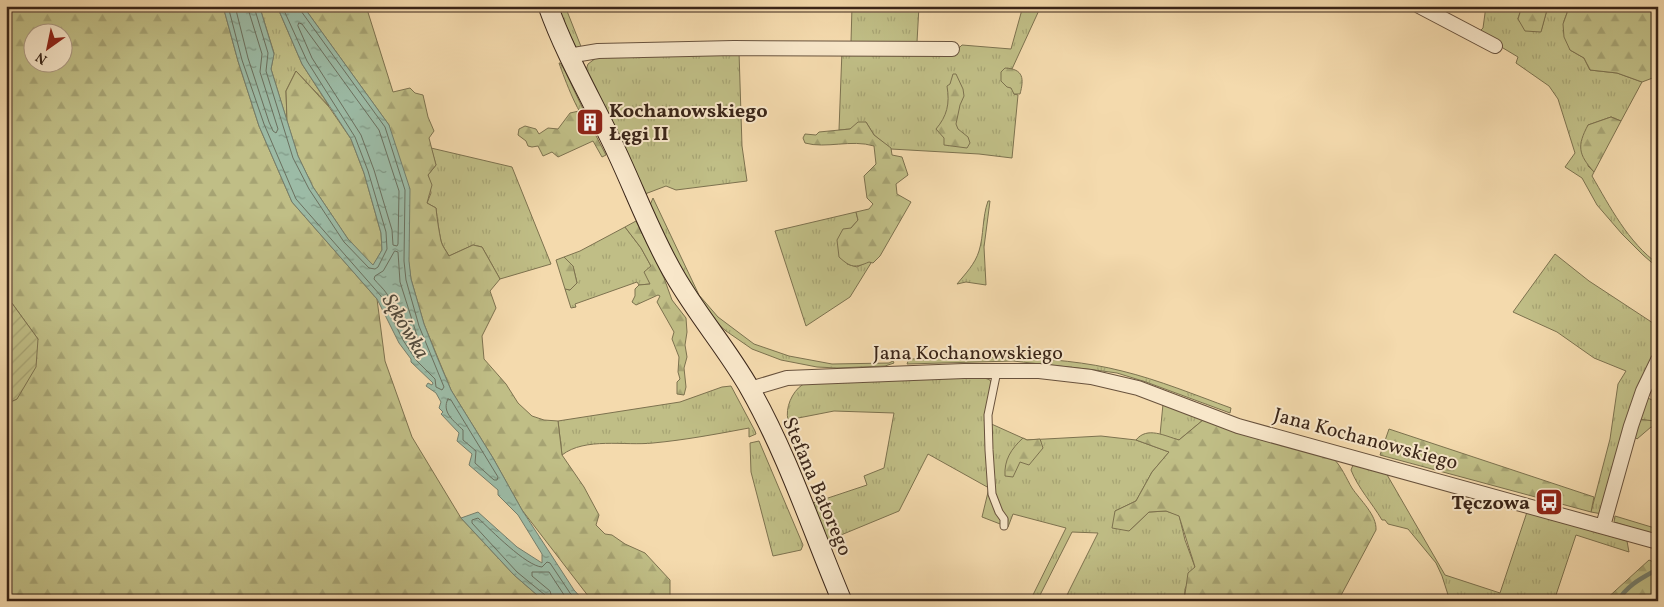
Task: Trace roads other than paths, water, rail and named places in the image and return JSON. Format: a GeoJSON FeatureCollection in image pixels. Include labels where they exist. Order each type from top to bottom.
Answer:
{"type":"FeatureCollection","features":[{"type":"Feature","properties":{"kind":"street"},"geometry":{"type":"LineString","coordinates":[[548,6],[568,56],[610,137],[674,275],[697,312],[734,362],[750,389]]}},
{"type":"Feature","properties":{"kind":"street"},"geometry":{"type":"LineString","coordinates":[[1419,6],[1495,46]]}},
{"type":"Feature","properties":{"kind":"street"},"geometry":{"type":"LineString","coordinates":[[568,56],[598,51],[734,48],[952,49]]}},
{"type":"Feature","properties":{"kind":"street"},"geometry":{"type":"LineString","coordinates":[[1603,526],[1631,426],[1643,391],[1658,360]]}},
{"type":"Feature","properties":{"kind":"street","name":"Jana Kochanowskiego"},"geometry":{"type":"LineString","coordinates":[[750,389],[786,378],[964,371],[1038,371],[1090,377],[1138,388],[1238,426],[1658,542]]}},
{"type":"Feature","properties":{"kind":"street","name":"Stefana Batorego"},"geometry":{"type":"LineString","coordinates":[[750,389],[778,444],[842,601]]}},
{"type":"Feature","properties":{"kind":"lane"},"geometry":{"type":"LineString","coordinates":[[997,371],[988,415],[989,450],[992,494],[1004,519],[1004,526]]}},
{"type":"Feature","properties":{"kind":"water","name":"Sękówka"},"geometry":{"type":"Polygon","coordinates":[[[223,6],[269,6],[260,8],[274,54],[271,69],[298,156],[313,187],[348,239],[373,265],[382,250],[381,233],[364,173],[351,139],[302,64],[277,6],[303,6],[389,125],[410,189],[409,261],[411,279],[424,324],[437,357],[451,390],[493,458],[522,510],[574,590],[584,601],[544,601],[514,575],[461,518],[478,512],[517,547],[542,563],[542,554],[518,515],[498,495],[498,490],[469,465],[472,454],[457,441],[459,433],[441,414],[443,412],[439,408],[441,402],[436,393],[426,386],[428,383],[432,385],[433,383],[411,362],[411,359],[399,343],[377,299],[292,202],[259,126],[223,6]]]}},
{"type":"Feature","properties":{"kind":"waterway"},"geometry":{"type":"LineString","coordinates":[[1618,601],[1630,586],[1658,569]]}},
{"type":"Feature","properties":{"kind":"place","name":"Kochanowskiego Łęgi II"},"geometry":{"type":"Point","coordinates":[590,122]}},
{"type":"Feature","properties":{"kind":"place","name":"Tęczowa"},"geometry":{"type":"Point","coordinates":[1549,502]}}]}
